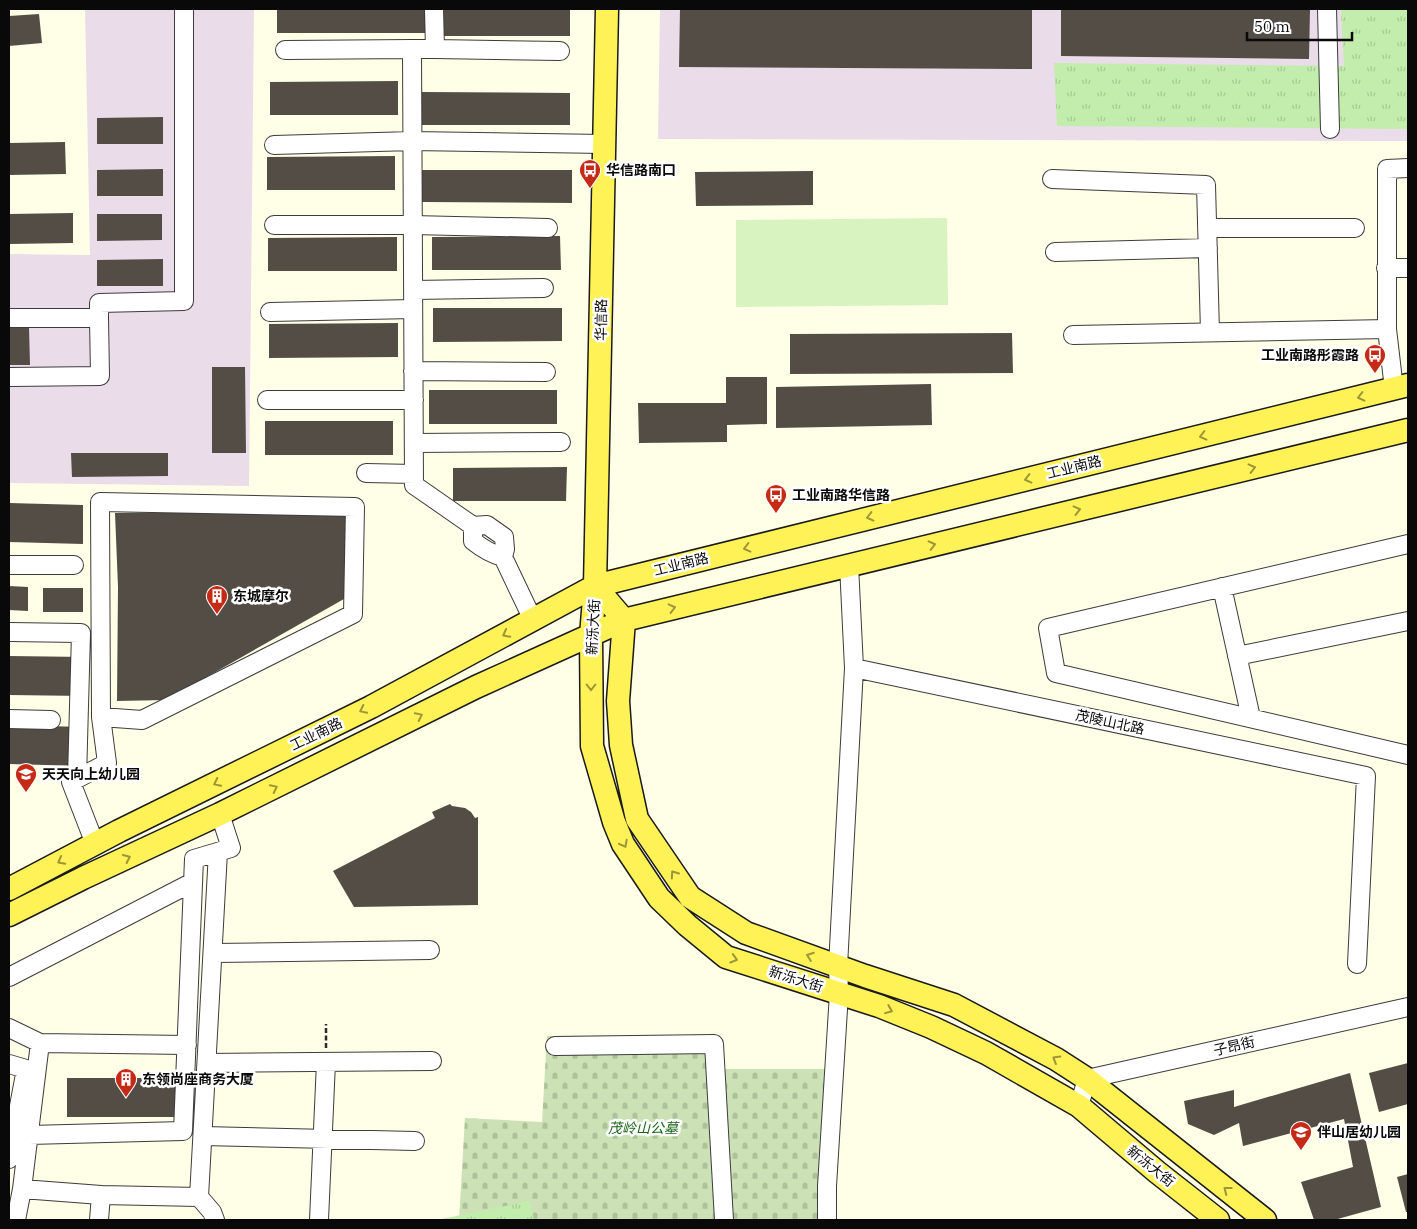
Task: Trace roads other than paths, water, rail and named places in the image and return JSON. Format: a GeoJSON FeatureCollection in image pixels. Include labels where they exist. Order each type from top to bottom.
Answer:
{"type":"FeatureCollection","features":[{"type":"Feature","properties":{"kind":"main road","name":"华信路"},"geometry":{"type":"LineString","coordinates":[[595,586],[608,9]]}},
{"type":"Feature","properties":{"kind":"main road","name":"工业南路"},"geometry":{"type":"LineString","coordinates":[[9,889],[371,706],[595,586],[1401,387]]}},
{"type":"Feature","properties":{"kind":"main road"},"geometry":{"type":"LineString","coordinates":[[9,915],[82,878],[220,814],[476,687],[624,620],[1408,430]]}},
{"type":"Feature","properties":{"kind":"main road"},"geometry":{"type":"LineString","coordinates":[[595,586],[624,620]]}},
{"type":"Feature","properties":{"kind":"main road","name":"新泺大街"},"geometry":{"type":"LineString","coordinates":[[595,586],[591,636],[592,746],[614,822],[623,844],[659,898],[686,925],[726,957],[879,1006],[931,1026],[986,1054],[1079,1106],[1157,1172],[1218,1220]]}},
{"type":"Feature","properties":{"kind":"main road","name":"新泺大街"},"geometry":{"type":"LineString","coordinates":[[624,620],[618,701],[621,745],[637,819],[690,897],[746,933],[954,1005],[1056,1059],[1087,1079],[1265,1220]]}},
{"type":"Feature","properties":{"kind":"street"},"geometry":{"type":"LineString","coordinates":[[434,9],[435,49]]}},
{"type":"Feature","properties":{"kind":"street"},"geometry":{"type":"LineString","coordinates":[[1327,9],[1330,129]]}},
{"type":"Feature","properties":{"kind":"street"},"geometry":{"type":"LineString","coordinates":[[9,377],[100,376],[99,303],[184,301],[184,11]]}},
{"type":"Feature","properties":{"kind":"street"},"geometry":{"type":"LineString","coordinates":[[412,49],[414,485],[473,526],[473,541],[492,554],[503,557],[533,620]]}},
{"type":"Feature","properties":{"kind":"street"},"geometry":{"type":"LineString","coordinates":[[285,50],[435,49],[560,51]]}},
{"type":"Feature","properties":{"kind":"street"},"geometry":{"type":"LineString","coordinates":[[274,145],[412,142],[604,144]]}},
{"type":"Feature","properties":{"kind":"street"},"geometry":{"type":"LineString","coordinates":[[1401,387],[1387,329],[1387,169],[1408,168]]}},
{"type":"Feature","properties":{"kind":"street"},"geometry":{"type":"LineString","coordinates":[[1052,179],[1206,185],[1210,332]]}},
{"type":"Feature","properties":{"kind":"street"},"geometry":{"type":"LineString","coordinates":[[274,226],[412,225],[548,228]]}},
{"type":"Feature","properties":{"kind":"street"},"geometry":{"type":"LineString","coordinates":[[1207,228],[1355,228]]}},
{"type":"Feature","properties":{"kind":"street"},"geometry":{"type":"LineString","coordinates":[[1055,252],[1208,248]]}},
{"type":"Feature","properties":{"kind":"street"},"geometry":{"type":"LineString","coordinates":[[1386,268],[1408,268]]}},
{"type":"Feature","properties":{"kind":"street"},"geometry":{"type":"LineString","coordinates":[[413,290],[544,288]]}},
{"type":"Feature","properties":{"kind":"street"},"geometry":{"type":"LineString","coordinates":[[270,312],[413,310]]}},
{"type":"Feature","properties":{"kind":"street"},"geometry":{"type":"LineString","coordinates":[[9,318],[99,318]]}},
{"type":"Feature","properties":{"kind":"street"},"geometry":{"type":"LineString","coordinates":[[1073,335],[1387,329]]}},
{"type":"Feature","properties":{"kind":"street"},"geometry":{"type":"LineString","coordinates":[[413,371],[546,372]]}},
{"type":"Feature","properties":{"kind":"street"},"geometry":{"type":"LineString","coordinates":[[267,400],[414,400]]}},
{"type":"Feature","properties":{"kind":"street"},"geometry":{"type":"LineString","coordinates":[[414,443],[561,442]]}},
{"type":"Feature","properties":{"kind":"street"},"geometry":{"type":"LineString","coordinates":[[366,473],[414,474]]}},
{"type":"Feature","properties":{"kind":"street"},"geometry":{"type":"LineString","coordinates":[[95,844],[71,782],[107,763],[101,717],[100,502],[354,507],[353,614],[142,720],[101,717]]}},
{"type":"Feature","properties":{"kind":"street"},"geometry":{"type":"LineString","coordinates":[[1408,544],[1048,628],[1056,673],[1408,755]]}},
{"type":"Feature","properties":{"kind":"street"},"geometry":{"type":"LineString","coordinates":[[9,565],[74,565]]}},
{"type":"Feature","properties":{"kind":"street"},"geometry":{"type":"LineString","coordinates":[[827,1220],[827,1186],[839,993],[838,966],[854,668],[849,565]]}},
{"type":"Feature","properties":{"kind":"street"},"geometry":{"type":"LineString","coordinates":[[1222,588],[1251,718]]}},
{"type":"Feature","properties":{"kind":"street"},"geometry":{"type":"LineString","coordinates":[[1237,656],[1408,621]]}},
{"type":"Feature","properties":{"kind":"street"},"geometry":{"type":"LineString","coordinates":[[9,632],[81,632],[76,779]]}},
{"type":"Feature","properties":{"kind":"street","name":"茂陵山北路"},"geometry":{"type":"LineString","coordinates":[[854,668],[1366,776],[1356,964]]}},
{"type":"Feature","properties":{"kind":"street"},"geometry":{"type":"LineString","coordinates":[[9,719],[51,720]]}},
{"type":"Feature","properties":{"kind":"street"},"geometry":{"type":"LineString","coordinates":[[29,1135],[184,1131],[194,860],[231,848],[220,814]]}},
{"type":"Feature","properties":{"kind":"street"},"geometry":{"type":"LineString","coordinates":[[214,1220],[212,1212],[199,1197],[218,852]]}},
{"type":"Feature","properties":{"kind":"street"},"geometry":{"type":"LineString","coordinates":[[9,977],[193,882]]}},
{"type":"Feature","properties":{"kind":"street"},"geometry":{"type":"LineString","coordinates":[[213,952],[430,950]]}},
{"type":"Feature","properties":{"kind":"street","name":"子昂街"},"geometry":{"type":"LineString","coordinates":[[1087,1079],[1408,1007]]}},
{"type":"Feature","properties":{"kind":"street"},"geometry":{"type":"LineString","coordinates":[[9,1028],[40,1043],[187,1045]]}},
{"type":"Feature","properties":{"kind":"street"},"geometry":{"type":"LineString","coordinates":[[16,1220],[22,1188],[40,1043]]}},
{"type":"Feature","properties":{"kind":"street"},"geometry":{"type":"LineString","coordinates":[[555,1046],[714,1044],[724,1220]]}},
{"type":"Feature","properties":{"kind":"street"},"geometry":{"type":"LineString","coordinates":[[207,1064],[432,1061]]}},
{"type":"Feature","properties":{"kind":"street"},"geometry":{"type":"LineString","coordinates":[[319,1220],[326,1062]]}},
{"type":"Feature","properties":{"kind":"street"},"geometry":{"type":"LineString","coordinates":[[9,1064],[26,1068],[9,1160]]}},
{"type":"Feature","properties":{"kind":"street"},"geometry":{"type":"LineString","coordinates":[[1079,1106],[1087,1079]]}},
{"type":"Feature","properties":{"kind":"street"},"geometry":{"type":"LineString","coordinates":[[202,1136],[415,1141]]}},
{"type":"Feature","properties":{"kind":"street"},"geometry":{"type":"LineString","coordinates":[[22,1188],[101,1195],[199,1197]]}},
{"type":"Feature","properties":{"kind":"street"},"geometry":{"type":"LineString","coordinates":[[99,1220],[101,1195]]}},
{"type":"Feature","properties":{"kind":"place","name":"华信路南口"},"geometry":{"type":"Point","coordinates":[590,189]}},
{"type":"Feature","properties":{"kind":"place","name":"工业南路彤霞路"},"geometry":{"type":"Point","coordinates":[1375,374]}},
{"type":"Feature","properties":{"kind":"place","name":"工业南路华信路"},"geometry":{"type":"Point","coordinates":[776,514]}},
{"type":"Feature","properties":{"kind":"place","name":"东城摩尔"},"geometry":{"type":"Point","coordinates":[217,615]}},
{"type":"Feature","properties":{"kind":"place","name":"天天向上幼儿园"},"geometry":{"type":"Point","coordinates":[26,793]}},
{"type":"Feature","properties":{"kind":"place","name":"东领尚座商务大厦"},"geometry":{"type":"Point","coordinates":[126,1098]}},
{"type":"Feature","properties":{"kind":"place","name":"伴山居幼儿园"},"geometry":{"type":"Point","coordinates":[1301,1151]}},
{"type":"Feature","properties":{"kind":"park label","name":"茂岭山公墓"},"geometry":{"type":"Point","coordinates":[643,1128]}}]}
